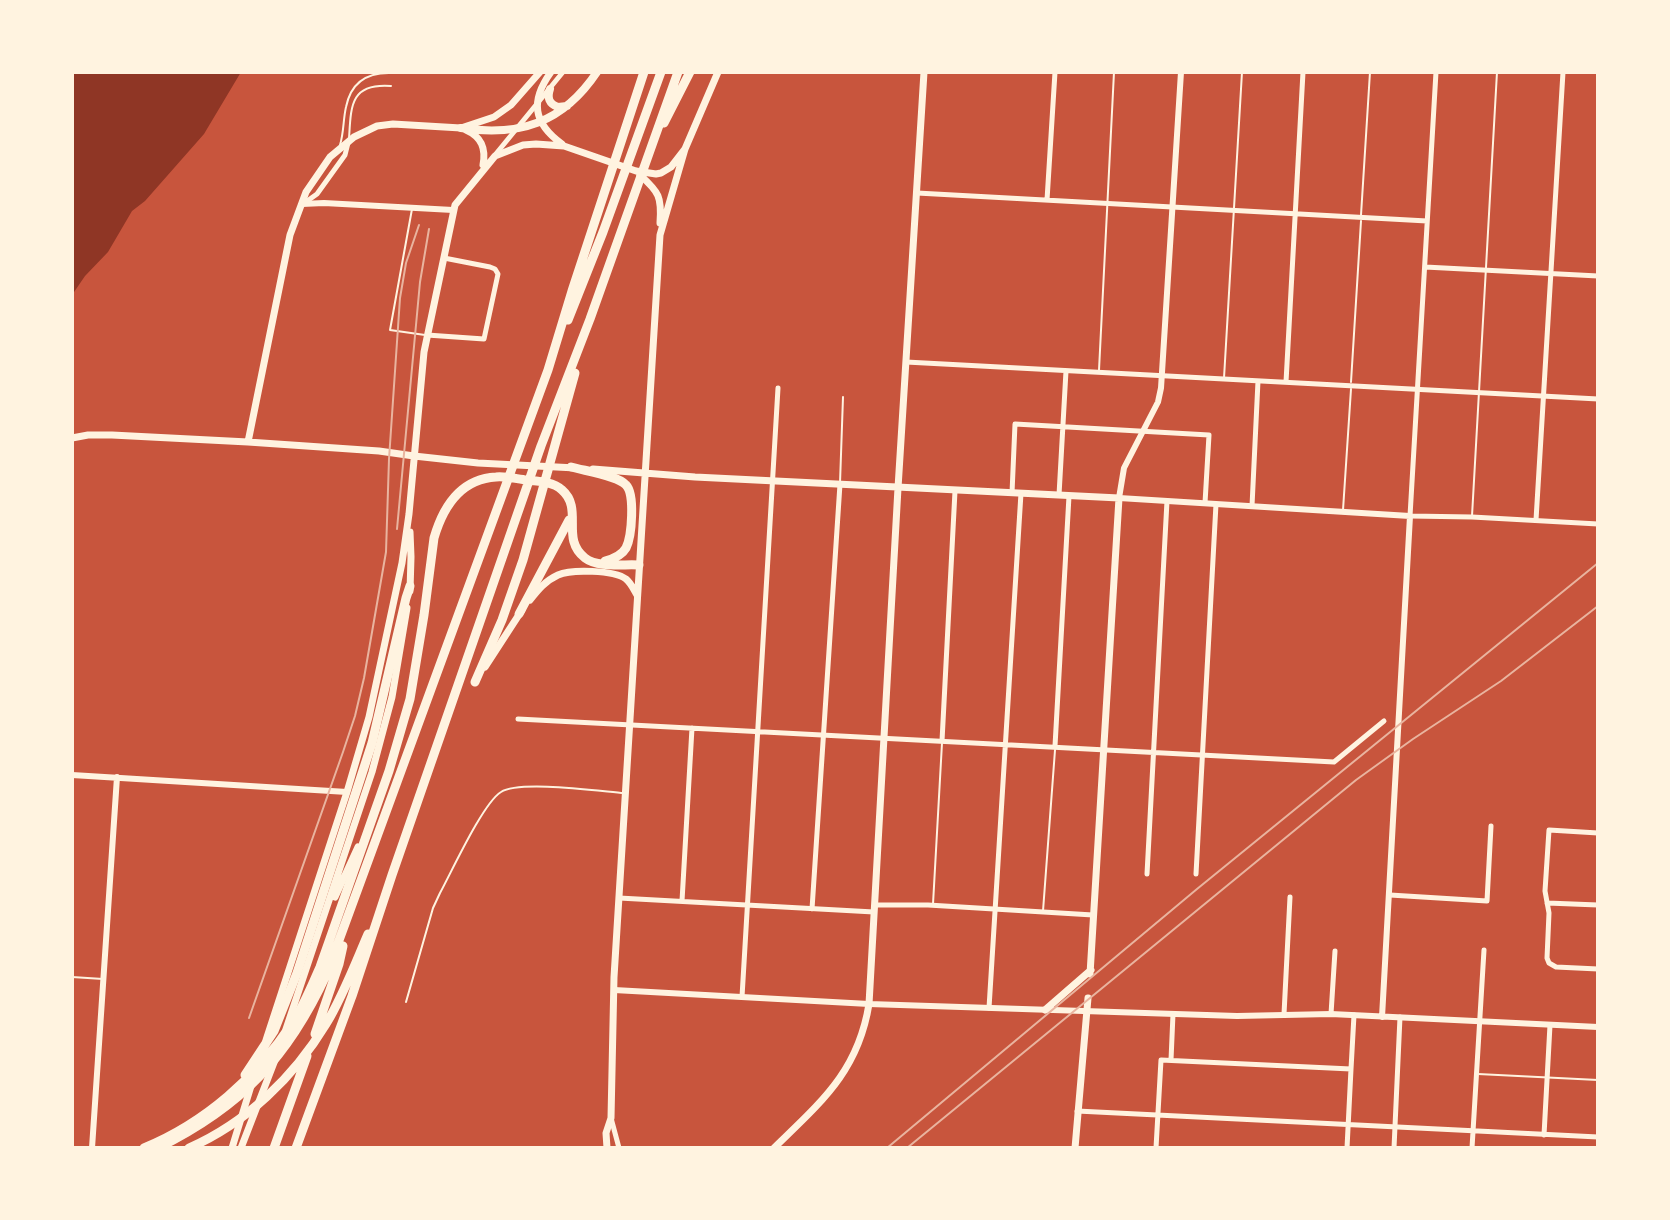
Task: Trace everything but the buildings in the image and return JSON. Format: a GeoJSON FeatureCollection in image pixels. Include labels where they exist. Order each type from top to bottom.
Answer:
{"type":"FeatureCollection","features":[{"type":"Feature","properties":{"kind":"highway"},"geometry":{"type":"LineString","coordinates":[[461,128],[483,132],[514,130],[540,122],[581,94],[597,72]]}},
{"type":"Feature","properties":{"kind":"highway"},"geometry":{"type":"LineString","coordinates":[[548,370],[644,72]]}},
{"type":"Feature","properties":{"kind":"highway"},"geometry":{"type":"LineString","coordinates":[[158,1148],[222,1110],[256,1081],[300,1025],[327,973],[661,72]]}},
{"type":"Feature","properties":{"kind":"highway"},"geometry":{"type":"LineString","coordinates":[[296,1148],[372,940],[541,446],[678,72]]}},
{"type":"Feature","properties":{"kind":"highway"},"geometry":{"type":"LineString","coordinates":[[647,158],[690,72]]}},
{"type":"Feature","properties":{"kind":"highway"},"geometry":{"type":"LineString","coordinates":[[550,89],[548,96],[551,103],[558,107],[567,106]]}},
{"type":"Feature","properties":{"kind":"highway"},"geometry":{"type":"LineString","coordinates":[[475,682],[523,560],[590,319]]}},
{"type":"Feature","properties":{"kind":"highway"},"geometry":{"type":"LineString","coordinates":[[571,467],[620,480],[630,492],[631,516],[626,548],[612,559],[598,563]]}},
{"type":"Feature","properties":{"kind":"highway"},"geometry":{"type":"LineString","coordinates":[[143,1148],[192,1122],[223,1101],[256,1070],[294,1020],[320,967],[401,733],[416,665],[434,538],[439,520],[452,499],[468,484],[496,477],[552,485],[562,489],[572,505],[573,544],[579,553],[588,561],[598,563],[639,565]]}},
{"type":"Feature","properties":{"kind":"highway"},"geometry":{"type":"LineString","coordinates":[[519,614],[566,528],[572,505]]}},
{"type":"Feature","properties":{"kind":"highway"},"geometry":{"type":"LineString","coordinates":[[143,1148],[194,1122],[221,1100],[244,1076],[274,1031],[353,807],[372,743],[410,586]]}},
{"type":"Feature","properties":{"kind":"highway"},"geometry":{"type":"LineString","coordinates":[[189,1148],[229,1126],[255,1106],[281,1084],[308,1052],[337,1003],[392,875]]}},
{"type":"Feature","properties":{"kind":"highway"},"geometry":{"type":"LineString","coordinates":[[274,1148],[339,964],[349,915]]}},
{"type":"Feature","properties":{"kind":"main road"},"geometry":{"type":"LineString","coordinates":[[461,128],[501,113],[540,72]]}},
{"type":"Feature","properties":{"kind":"main road"},"geometry":{"type":"LineString","coordinates":[[551,72],[542,86],[537,104],[540,122],[564,146]]}},
{"type":"Feature","properties":{"kind":"main road"},"geometry":{"type":"LineString","coordinates":[[660,235],[685,149],[718,72]]}},
{"type":"Feature","properties":{"kind":"main road"},"geometry":{"type":"LineString","coordinates":[[774,1148],[828,1095],[846,1071],[862,1035],[869,1004],[924,72]]}},
{"type":"Feature","properties":{"kind":"main road"},"geometry":{"type":"LineString","coordinates":[[248,442],[292,225],[321,167],[349,140],[377,126],[393,124],[461,128],[475,135],[482,143],[483,168]]}},
{"type":"Feature","properties":{"kind":"main road"},"geometry":{"type":"LineString","coordinates":[[232,1148],[369,717],[402,563],[426,335],[453,210],[495,156],[529,144],[564,146],[636,171],[656,174],[666,171],[685,149]]}},
{"type":"Feature","properties":{"kind":"main road"},"geometry":{"type":"LineString","coordinates":[[607,1148],[661,205],[655,189],[636,171]]}},
{"type":"Feature","properties":{"kind":"main road"},"geometry":{"type":"LineString","coordinates":[[72,438],[112,435],[248,442],[379,451],[478,463],[1119,498],[1091,972],[1043,1010]]}},
{"type":"Feature","properties":{"kind":"main road"},"geometry":{"type":"LineString","coordinates":[[241,1148],[270,1076],[384,730],[405,631],[411,557],[409,514]]}},
{"type":"Feature","properties":{"kind":"main road"},"geometry":{"type":"LineString","coordinates":[[475,682],[519,614],[543,584],[560,574],[607,573],[619,576],[630,583],[637,596]]}},
{"type":"Feature","properties":{"kind":"main road"},"geometry":{"type":"LineString","coordinates":[[316,939],[362,839]]}},
{"type":"Feature","properties":{"kind":"main road"},"geometry":{"type":"LineString","coordinates":[[1075,1148],[1086,1006]]}},
{"type":"Feature","properties":{"kind":"street"},"geometry":{"type":"LineString","coordinates":[[495,156],[563,72]]}},
{"type":"Feature","properties":{"kind":"street"},"geometry":{"type":"LineString","coordinates":[[1047,200],[1055,72]]}},
{"type":"Feature","properties":{"kind":"street"},"geometry":{"type":"LineString","coordinates":[[1181,72],[1162,376],[1158,402],[1124,468],[1119,498],[1598,524]]}},
{"type":"Feature","properties":{"kind":"street"},"geometry":{"type":"LineString","coordinates":[[1286,382],[1303,72]]}},
{"type":"Feature","properties":{"kind":"street"},"geometry":{"type":"LineString","coordinates":[[1382,1017],[1436,72]]}},
{"type":"Feature","properties":{"kind":"street"},"geometry":{"type":"LineString","coordinates":[[1536,520],[1563,72]]}},
{"type":"Feature","properties":{"kind":"street"},"geometry":{"type":"LineString","coordinates":[[302,204],[317,194],[345,155],[349,140]]}},
{"type":"Feature","properties":{"kind":"street"},"geometry":{"type":"LineString","coordinates":[[917,193],[1427,221]]}},
{"type":"Feature","properties":{"kind":"street"},"geometry":{"type":"LineString","coordinates":[[302,204],[453,210]]}},
{"type":"Feature","properties":{"kind":"street"},"geometry":{"type":"LineString","coordinates":[[426,335],[484,339],[498,274],[490,267],[443,257]]}},
{"type":"Feature","properties":{"kind":"street"},"geometry":{"type":"LineString","coordinates":[[1425,267],[1598,276]]}},
{"type":"Feature","properties":{"kind":"street"},"geometry":{"type":"LineString","coordinates":[[906,362],[1598,399]]}},
{"type":"Feature","properties":{"kind":"street"},"geometry":{"type":"LineString","coordinates":[[1059,495],[1066,371]]}},
{"type":"Feature","properties":{"kind":"street"},"geometry":{"type":"LineString","coordinates":[[1252,506],[1258,381]]}},
{"type":"Feature","properties":{"kind":"street"},"geometry":{"type":"LineString","coordinates":[[742,997],[778,388]]}},
{"type":"Feature","properties":{"kind":"street"},"geometry":{"type":"LineString","coordinates":[[989,1008],[1005,744],[1016,493],[1015,424],[1209,435],[1205,503]]}},
{"type":"Feature","properties":{"kind":"street"},"geometry":{"type":"LineString","coordinates":[[812,909],[840,484]]}},
{"type":"Feature","properties":{"kind":"street"},"geometry":{"type":"LineString","coordinates":[[942,742],[955,491]]}},
{"type":"Feature","properties":{"kind":"street"},"geometry":{"type":"LineString","coordinates":[[1055,746],[1069,495]]}},
{"type":"Feature","properties":{"kind":"street"},"geometry":{"type":"LineString","coordinates":[[1147,874],[1167,501]]}},
{"type":"Feature","properties":{"kind":"street"},"geometry":{"type":"LineString","coordinates":[[1196,874],[1216,504]]}},
{"type":"Feature","properties":{"kind":"street"},"geometry":{"type":"LineString","coordinates":[[518,719],[1334,762],[1384,721]]}},
{"type":"Feature","properties":{"kind":"street"},"geometry":{"type":"LineString","coordinates":[[682,901],[692,728]]}},
{"type":"Feature","properties":{"kind":"street"},"geometry":{"type":"LineString","coordinates":[[72,775],[347,792]]}},
{"type":"Feature","properties":{"kind":"street"},"geometry":{"type":"LineString","coordinates":[[92,1148],[117,777]]}},
{"type":"Feature","properties":{"kind":"street"},"geometry":{"type":"LineString","coordinates":[[1390,895],[1487,901],[1491,826]]}},
{"type":"Feature","properties":{"kind":"street"},"geometry":{"type":"LineString","coordinates":[[1598,833],[1549,830],[1545,891],[1549,913],[1547,958],[1551,965],[1598,969]]}},
{"type":"Feature","properties":{"kind":"street"},"geometry":{"type":"LineString","coordinates":[[1284,1014],[1290,897]]}},
{"type":"Feature","properties":{"kind":"street"},"geometry":{"type":"LineString","coordinates":[[619,898],[812,909],[933,906],[1094,916]]}},
{"type":"Feature","properties":{"kind":"street"},"geometry":{"type":"LineString","coordinates":[[1547,903],[1598,905]]}},
{"type":"Feature","properties":{"kind":"street"},"geometry":{"type":"LineString","coordinates":[[1472,1148],[1484,950]]}},
{"type":"Feature","properties":{"kind":"street"},"geometry":{"type":"LineString","coordinates":[[1331,1014],[1335,951]]}},
{"type":"Feature","properties":{"kind":"street"},"geometry":{"type":"LineString","coordinates":[[614,990],[869,1004],[1043,1010],[1086,1006],[1173,1014],[1331,1014],[1598,1027]]}},
{"type":"Feature","properties":{"kind":"street"},"geometry":{"type":"LineString","coordinates":[[1171,1060],[1173,1014]]}},
{"type":"Feature","properties":{"kind":"street"},"geometry":{"type":"LineString","coordinates":[[1347,1148],[1354,1015]]}},
{"type":"Feature","properties":{"kind":"street"},"geometry":{"type":"LineString","coordinates":[[1394,1148],[1400,1017]]}},
{"type":"Feature","properties":{"kind":"street"},"geometry":{"type":"LineString","coordinates":[[1544,1135],[1550,1025]]}},
{"type":"Feature","properties":{"kind":"street"},"geometry":{"type":"LineString","coordinates":[[1156,1148],[1161,1060],[1351,1069]]}},
{"type":"Feature","properties":{"kind":"street"},"geometry":{"type":"LineString","coordinates":[[1077,1111],[1598,1137]]}},
{"type":"Feature","properties":{"kind":"street"},"geometry":{"type":"LineString","coordinates":[[611,1118],[619,1148]]}},
{"type":"Feature","properties":{"kind":"lane"},"geometry":{"type":"LineString","coordinates":[[1099,372],[1114,72]]}},
{"type":"Feature","properties":{"kind":"lane"},"geometry":{"type":"LineString","coordinates":[[1224,379],[1242,72]]}},
{"type":"Feature","properties":{"kind":"lane"},"geometry":{"type":"LineString","coordinates":[[1343,511],[1370,72]]}},
{"type":"Feature","properties":{"kind":"lane"},"geometry":{"type":"LineString","coordinates":[[1472,517],[1497,72]]}},
{"type":"Feature","properties":{"kind":"lane"},"geometry":{"type":"LineString","coordinates":[[339,148],[346,107],[355,87],[367,76],[392,73]]}},
{"type":"Feature","properties":{"kind":"lane"},"geometry":{"type":"LineString","coordinates":[[349,140],[355,98],[366,88],[391,86]]}},
{"type":"Feature","properties":{"kind":"lane"},"geometry":{"type":"LineString","coordinates":[[413,208],[390,330],[426,335]]}},
{"type":"Feature","properties":{"kind":"lane"},"geometry":{"type":"LineString","coordinates":[[840,484],[843,397]]}},
{"type":"Feature","properties":{"kind":"lane"},"geometry":{"type":"LineString","coordinates":[[933,906],[942,742]]}},
{"type":"Feature","properties":{"kind":"lane"},"geometry":{"type":"LineString","coordinates":[[1043,912],[1055,746]]}},
{"type":"Feature","properties":{"kind":"lane"},"geometry":{"type":"LineString","coordinates":[[406,1002],[440,893],[488,804],[502,791],[520,786],[625,793]]}},
{"type":"Feature","properties":{"kind":"lane"},"geometry":{"type":"LineString","coordinates":[[72,977],[103,979]]}},
{"type":"Feature","properties":{"kind":"lane"},"geometry":{"type":"LineString","coordinates":[[1477,1074],[1598,1080]]}},
{"type":"Feature","properties":{"kind":"shaded area"},"geometry":{"type":"Polygon","coordinates":[[[72,72],[241,72],[204,134],[145,201],[132,211],[108,252],[72,295],[72,72]]]}},
{"type":"Feature","properties":{"kind":"tram line"},"geometry":{"type":"LineString","coordinates":[[249,1018],[343,752],[364,678],[386,552],[400,298],[406,263],[419,225]]}},
{"type":"Feature","properties":{"kind":"tram line"},"geometry":{"type":"LineString","coordinates":[[397,529],[420,282],[429,229]]}},
{"type":"Feature","properties":{"kind":"railway"},"geometry":{"type":"LineString","coordinates":[[887,1148],[1197,889],[1598,563]]}},
{"type":"Feature","properties":{"kind":"railway"},"geometry":{"type":"LineString","coordinates":[[907,1148],[1356,780],[1501,681],[1598,606]]}}]}
